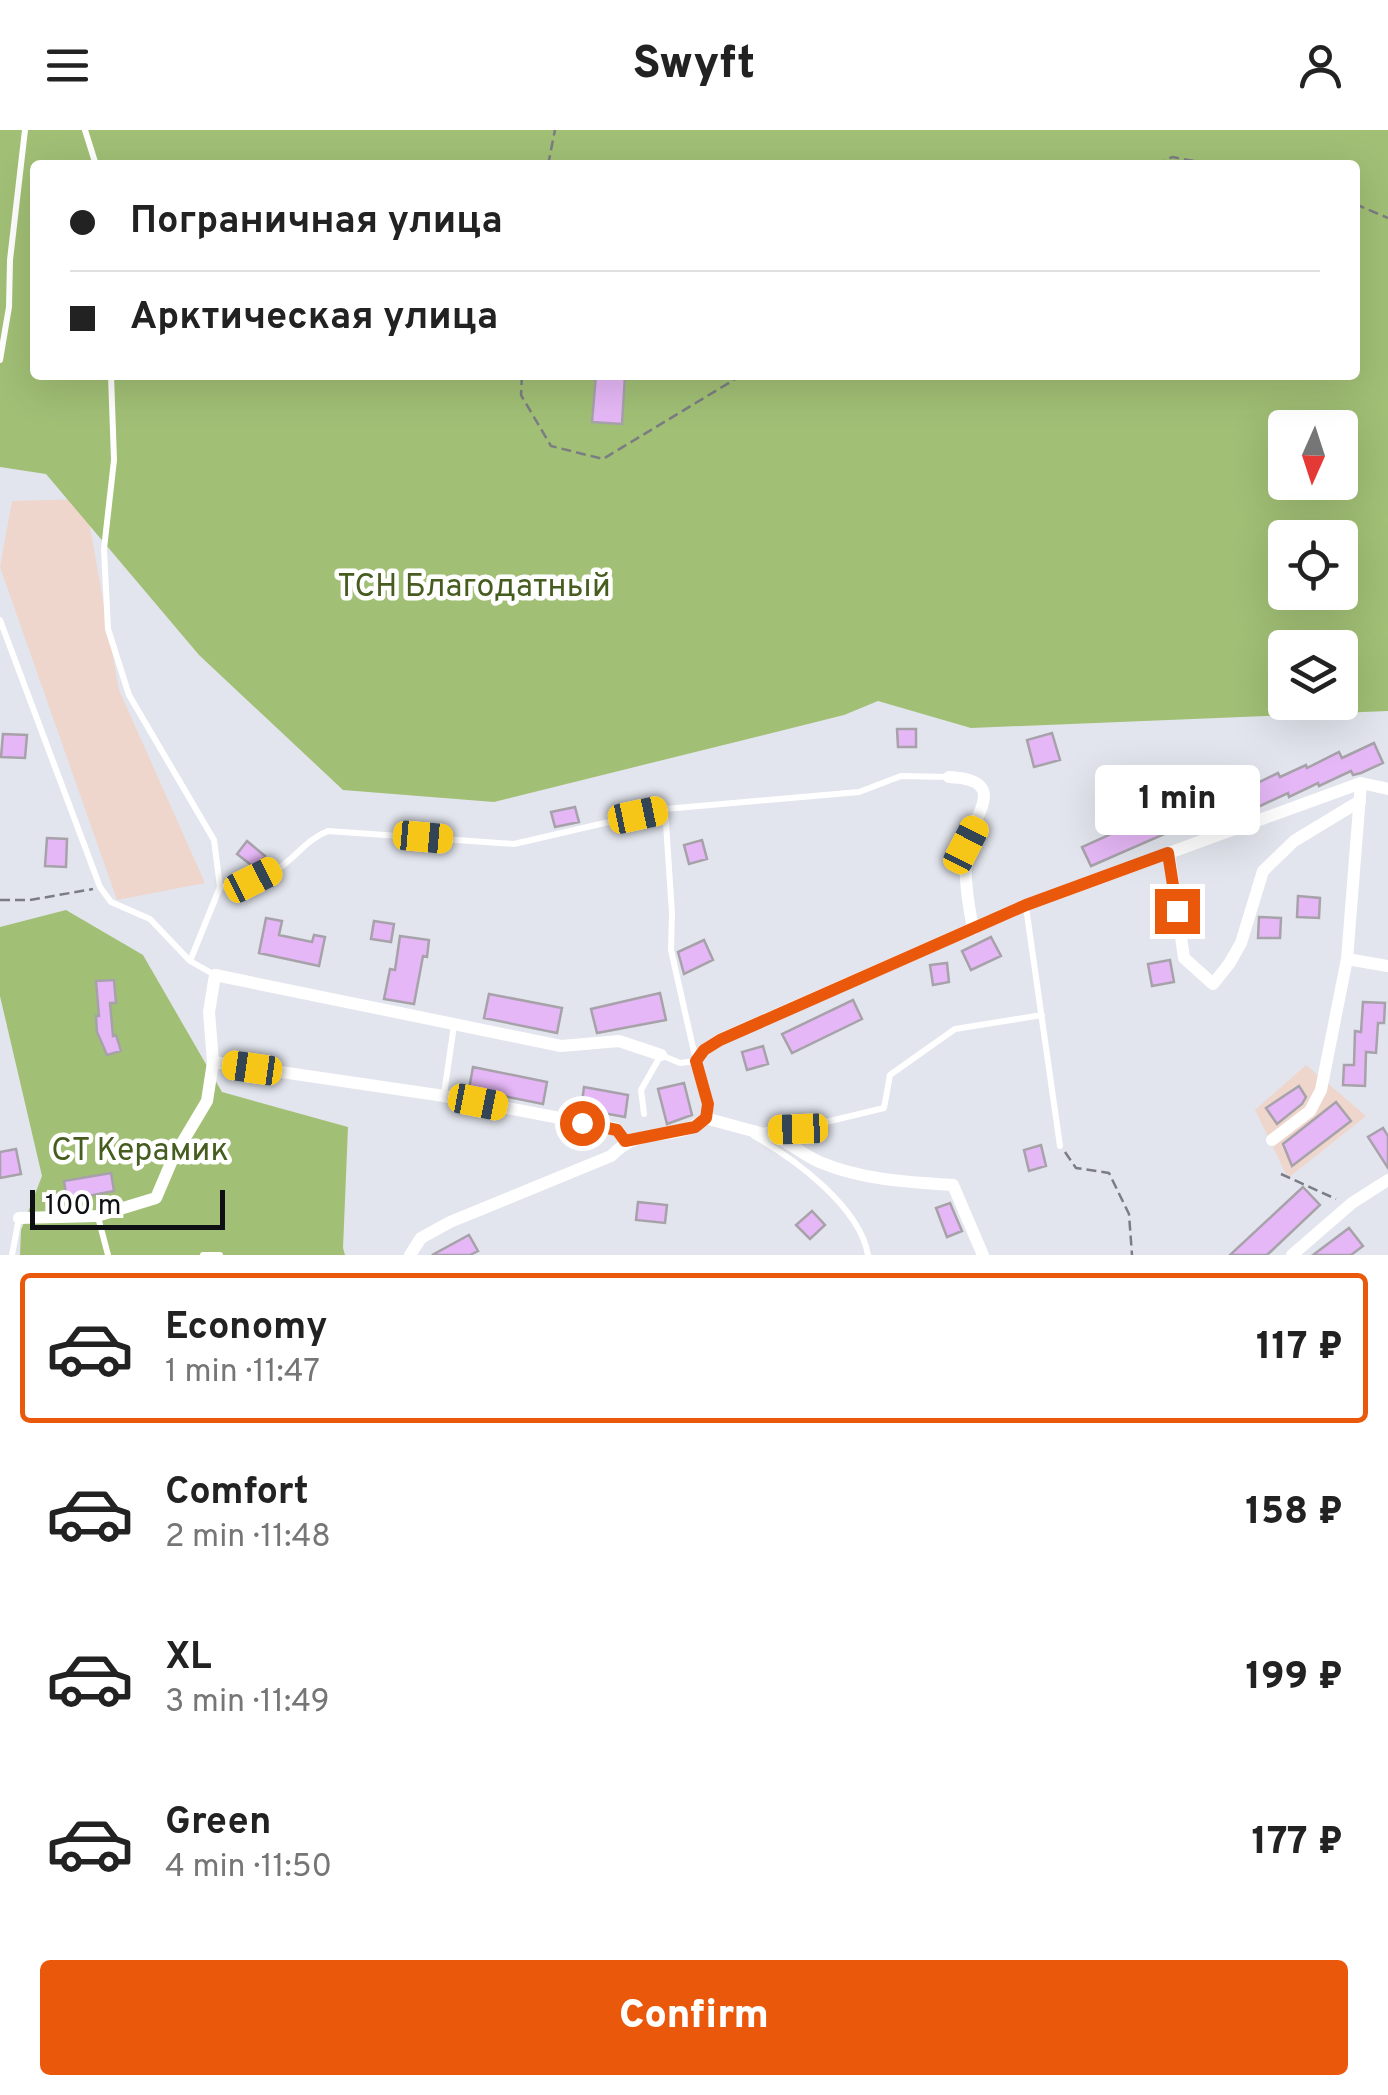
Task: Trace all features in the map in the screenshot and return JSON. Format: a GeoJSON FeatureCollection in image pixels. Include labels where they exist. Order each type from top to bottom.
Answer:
{"type":"FeatureCollection","features":[{"type":"Feature","properties":{"kind":"street"},"geometry":{"type":"LineString","coordinates":[[949,777],[968,778],[980,786],[985,798],[966,845],[966,892],[973,929]]}},
{"type":"Feature","properties":{"kind":"street"},"geometry":{"type":"LineString","coordinates":[[410,1255],[421,1238],[450,1222],[611,1156],[625,1141],[695,1127],[706,1118],[708,1104],[696,1061],[704,1050],[720,1040],[1026,905],[1361,782],[1388,789]]}},
{"type":"Feature","properties":{"kind":"street"},"geometry":{"type":"LineString","coordinates":[[1272,1140],[1310,1111],[1321,1090],[1348,960],[1361,782]]}},
{"type":"Feature","properties":{"kind":"street"},"geometry":{"type":"LineString","coordinates":[[1168,853],[1184,958],[1213,984],[1230,964],[1240,943],[1263,871],[1294,840],[1360,802]]}},
{"type":"Feature","properties":{"kind":"street"},"geometry":{"type":"LineString","coordinates":[[1348,960],[1388,966]]}},
{"type":"Feature","properties":{"kind":"street"},"geometry":{"type":"LineString","coordinates":[[18,1218],[97,1216],[156,1198],[207,1101],[213,1062],[209,1012],[215,975],[561,1046],[618,1042],[661,1055]]}},
{"type":"Feature","properties":{"kind":"street"},"geometry":{"type":"LineString","coordinates":[[213,1062],[444,1096],[617,1130],[625,1141]]}},
{"type":"Feature","properties":{"kind":"street"},"geometry":{"type":"LineString","coordinates":[[706,1118],[778,1137],[820,1163],[847,1171],[894,1181],[953,1185],[983,1255]]}},
{"type":"Feature","properties":{"kind":"street"},"geometry":{"type":"LineString","coordinates":[[1292,1255],[1352,1203],[1388,1180]]}},
{"type":"Feature","properties":{"kind":"lane"},"geometry":{"type":"LineString","coordinates":[[0,360],[25,130]]}},
{"type":"Feature","properties":{"kind":"lane"},"geometry":{"type":"LineString","coordinates":[[85,130],[94,160]]}},
{"type":"Feature","properties":{"kind":"lane"},"geometry":{"type":"LineString","coordinates":[[110,380],[114,460],[104,549],[108,629],[129,695],[214,840],[220,887],[190,961]]}},
{"type":"Feature","properties":{"kind":"lane"},"geometry":{"type":"LineString","coordinates":[[0,620],[100,887],[111,902],[150,919],[190,961],[215,975]]}},
{"type":"Feature","properties":{"kind":"lane"},"geometry":{"type":"LineString","coordinates":[[220,887],[253,880],[280,867],[315,836],[328,831],[514,844],[665,809],[859,792],[901,776],[949,777]]}},
{"type":"Feature","properties":{"kind":"lane"},"geometry":{"type":"LineString","coordinates":[[644,1114],[641,1090],[661,1055],[680,1063],[696,1061],[670,950],[672,913],[665,809]]}},
{"type":"Feature","properties":{"kind":"lane"},"geometry":{"type":"LineString","coordinates":[[1026,905],[1060,1146]]}},
{"type":"Feature","properties":{"kind":"lane"},"geometry":{"type":"LineString","coordinates":[[744,1131],[798,1129],[884,1108],[890,1075],[955,1029],[1042,1014]]}},
{"type":"Feature","properties":{"kind":"lane"},"geometry":{"type":"LineString","coordinates":[[444,1096],[454,1025]]}},
{"type":"Feature","properties":{"kind":"lane"},"geometry":{"type":"LineString","coordinates":[[744,1131],[782,1152],[824,1185],[866,1242],[868,1255]]}},
{"type":"Feature","properties":{"kind":"lane"},"geometry":{"type":"LineString","coordinates":[[97,1216],[108,1255]]}},
{"type":"Feature","properties":{"kind":"lane"},"geometry":{"type":"LineString","coordinates":[[12,1255],[18,1218]]}},
{"type":"Feature","properties":{"kind":"lane"},"geometry":{"type":"LineString","coordinates":[[203,1255],[220,1255]]}},
{"type":"Feature","properties":{"kind":"path"},"geometry":{"type":"LineString","coordinates":[[549,160],[555,130]]}},
{"type":"Feature","properties":{"kind":"path"},"geometry":{"type":"LineString","coordinates":[[1360,206],[1388,218]]}},
{"type":"Feature","properties":{"kind":"path"},"geometry":{"type":"LineString","coordinates":[[522,380],[520,395],[551,446],[603,458],[734,380]]}},
{"type":"Feature","properties":{"kind":"path"},"geometry":{"type":"LineString","coordinates":[[0,900],[30,900],[100,887]]}},
{"type":"Feature","properties":{"kind":"path"},"geometry":{"type":"LineString","coordinates":[[1060,1146],[1076,1168],[1108,1173],[1129,1214],[1132,1255]]}},
{"type":"Feature","properties":{"kind":"path"},"geometry":{"type":"LineString","coordinates":[[1281,1174],[1327,1196]]}},
{"type":"Feature","properties":{"kind":"shaded area"},"geometry":{"type":"Polygon","coordinates":[[[85,499],[119,690],[205,883],[117,900],[0,567],[12,501],[85,499]]]}},
{"type":"Feature","properties":{"kind":"shaded area"},"geometry":{"type":"Polygon","coordinates":[[[1306,1065],[1366,1116],[1288,1178],[1255,1110],[1306,1065]]]}},
{"type":"Feature","properties":{"kind":"green space","name":"ТСН Благодатный"},"geometry":{"type":"Polygon","coordinates":[[[0,130],[1388,130],[1388,711],[1358,712],[1358,630],[1268,630],[1268,716],[971,728],[878,701],[844,715],[494,802],[343,790],[199,655],[46,474],[0,467],[0,130]]]}},
{"type":"Feature","properties":{"kind":"green space","name":"СТ Керамик"},"geometry":{"type":"Polygon","coordinates":[[[66,910],[143,955],[222,1092],[348,1127],[345,1255],[20,1255],[21,1230],[42,1176],[0,996],[0,927],[66,910]]]}},
{"type":"Feature","properties":{"kind":"building"},"geometry":{"type":"Polygon","coordinates":[[[596,380],[625,380],[622,424],[592,422],[596,380]]]}},
{"type":"Feature","properties":{"kind":"building"},"geometry":{"type":"Polygon","coordinates":[[[897,729],[916,729],[916,747],[898,747],[897,729]]]}},
{"type":"Feature","properties":{"kind":"building"},"geometry":{"type":"Polygon","coordinates":[[[1052,733],[1060,760],[1034,767],[1027,740],[1052,733]]]}},
{"type":"Feature","properties":{"kind":"building"},"geometry":{"type":"Polygon","coordinates":[[[3,734],[27,735],[25,758],[1,757],[3,734]]]}},
{"type":"Feature","properties":{"kind":"building"},"geometry":{"type":"Polygon","coordinates":[[[1374,743],[1383,763],[1361,773],[1353,775],[1351,771],[1258,807],[1255,800],[1189,828],[1187,824],[1091,866],[1082,847],[1175,805],[1177,809],[1244,782],[1247,788],[1278,773],[1280,777],[1306,765],[1307,768],[1339,752],[1342,758],[1374,743]]]}},
{"type":"Feature","properties":{"kind":"building"},"geometry":{"type":"Polygon","coordinates":[[[575,807],[579,822],[555,827],[551,812],[575,807]]]}},
{"type":"Feature","properties":{"kind":"building"},"geometry":{"type":"Polygon","coordinates":[[[47,838],[67,839],[66,867],[45,866],[47,838]]]}},
{"type":"Feature","properties":{"kind":"building"},"geometry":{"type":"Polygon","coordinates":[[[702,840],[707,859],[689,864],[684,845],[702,840]]]}},
{"type":"Feature","properties":{"kind":"building"},"geometry":{"type":"Polygon","coordinates":[[[247,841],[265,856],[255,868],[237,854],[247,841]]]}},
{"type":"Feature","properties":{"kind":"building"},"geometry":{"type":"Polygon","coordinates":[[[1298,896],[1320,898],[1319,918],[1297,917],[1298,896]]]}},
{"type":"Feature","properties":{"kind":"building"},"geometry":{"type":"Polygon","coordinates":[[[1259,917],[1281,918],[1280,938],[1258,938],[1259,917]]]}},
{"type":"Feature","properties":{"kind":"building"},"geometry":{"type":"Polygon","coordinates":[[[266,918],[282,921],[279,935],[312,942],[314,935],[325,937],[319,966],[259,953],[266,918]]]}},
{"type":"Feature","properties":{"kind":"building"},"geometry":{"type":"Polygon","coordinates":[[[374,921],[394,924],[391,942],[371,939],[374,921]]]}},
{"type":"Feature","properties":{"kind":"building"},"geometry":{"type":"Polygon","coordinates":[[[400,936],[429,940],[414,1004],[384,999],[390,969],[395,970],[400,936]]]}},
{"type":"Feature","properties":{"kind":"building"},"geometry":{"type":"Polygon","coordinates":[[[991,937],[1001,956],[971,970],[962,951],[991,937]]]}},
{"type":"Feature","properties":{"kind":"building"},"geometry":{"type":"Polygon","coordinates":[[[704,940],[713,960],[684,974],[678,952],[704,940]]]}},
{"type":"Feature","properties":{"kind":"building"},"geometry":{"type":"Polygon","coordinates":[[[1170,960],[1174,982],[1152,986],[1148,964],[1170,960]]]}},
{"type":"Feature","properties":{"kind":"building"},"geometry":{"type":"Polygon","coordinates":[[[947,963],[949,982],[933,985],[930,965],[947,963]]]}},
{"type":"Feature","properties":{"kind":"building"},"geometry":{"type":"Polygon","coordinates":[[[114,980],[116,1003],[110,1003],[113,1036],[116,1035],[121,1051],[107,1055],[97,1032],[96,981],[114,980]]]}},
{"type":"Feature","properties":{"kind":"building"},"geometry":{"type":"Polygon","coordinates":[[[660,993],[666,1020],[597,1033],[591,1009],[660,993]]]}},
{"type":"Feature","properties":{"kind":"building"},"geometry":{"type":"Polygon","coordinates":[[[489,994],[562,1008],[557,1033],[484,1018],[489,994]]]}},
{"type":"Feature","properties":{"kind":"building"},"geometry":{"type":"Polygon","coordinates":[[[853,1000],[862,1019],[792,1053],[782,1034],[853,1000]]]}},
{"type":"Feature","properties":{"kind":"building"},"geometry":{"type":"Polygon","coordinates":[[[1363,1002],[1385,1003],[1384,1023],[1378,1023],[1376,1053],[1366,1052],[1365,1086],[1343,1085],[1344,1065],[1354,1065],[1355,1031],[1361,1032],[1363,1002]]]}},
{"type":"Feature","properties":{"kind":"building"},"geometry":{"type":"Polygon","coordinates":[[[763,1046],[768,1064],[747,1070],[742,1052],[763,1046]]]}},
{"type":"Feature","properties":{"kind":"building"},"geometry":{"type":"Polygon","coordinates":[[[473,1067],[547,1082],[543,1104],[469,1089],[473,1067]]]}},
{"type":"Feature","properties":{"kind":"building"},"geometry":{"type":"Polygon","coordinates":[[[684,1083],[692,1115],[667,1124],[658,1089],[684,1083]]]}},
{"type":"Feature","properties":{"kind":"building"},"geometry":{"type":"Polygon","coordinates":[[[1299,1086],[1306,1097],[1302,1104],[1277,1124],[1266,1108],[1299,1086]]]}},
{"type":"Feature","properties":{"kind":"building"},"geometry":{"type":"Polygon","coordinates":[[[584,1087],[628,1095],[625,1117],[581,1109],[584,1087]]]}},
{"type":"Feature","properties":{"kind":"building"},"geometry":{"type":"Polygon","coordinates":[[[1336,1102],[1351,1121],[1292,1166],[1283,1144],[1336,1102]]]}},
{"type":"Feature","properties":{"kind":"building"},"geometry":{"type":"Polygon","coordinates":[[[1383,1128],[1388,1136],[1388,1168],[1368,1137],[1383,1128]]]}},
{"type":"Feature","properties":{"kind":"building"},"geometry":{"type":"Polygon","coordinates":[[[1041,1145],[1046,1166],[1029,1171],[1024,1150],[1041,1145]]]}},
{"type":"Feature","properties":{"kind":"building"},"geometry":{"type":"Polygon","coordinates":[[[16,1149],[21,1174],[0,1178],[0,1152],[16,1149]]]}},
{"type":"Feature","properties":{"kind":"building"},"geometry":{"type":"Polygon","coordinates":[[[111,1173],[114,1191],[67,1200],[64,1181],[111,1173]]]}},
{"type":"Feature","properties":{"kind":"building"},"geometry":{"type":"Polygon","coordinates":[[[1303,1187],[1320,1205],[1267,1255],[1230,1255],[1303,1187]]]}},
{"type":"Feature","properties":{"kind":"building"},"geometry":{"type":"Polygon","coordinates":[[[638,1202],[667,1205],[665,1223],[636,1220],[638,1202]]]}},
{"type":"Feature","properties":{"kind":"building"},"geometry":{"type":"Polygon","coordinates":[[[950,1203],[962,1231],[947,1237],[936,1208],[950,1203]]]}},
{"type":"Feature","properties":{"kind":"building"},"geometry":{"type":"Polygon","coordinates":[[[812,1211],[825,1225],[810,1239],[796,1225],[812,1211]]]}},
{"type":"Feature","properties":{"kind":"building"},"geometry":{"type":"Polygon","coordinates":[[[1349,1228],[1363,1246],[1351,1255],[1313,1255],[1349,1228]]]}},
{"type":"Feature","properties":{"kind":"building"},"geometry":{"type":"Polygon","coordinates":[[[469,1235],[478,1251],[470,1255],[432,1255],[469,1235]]]}},
{"type":"Feature","properties":{"kind":"route"},"geometry":{"type":"LineString","coordinates":[[582,1123],[617,1130],[625,1141],[695,1127],[706,1118],[708,1104],[696,1061],[704,1050],[720,1040],[1026,905],[1168,853],[1177,911]]}}]}
